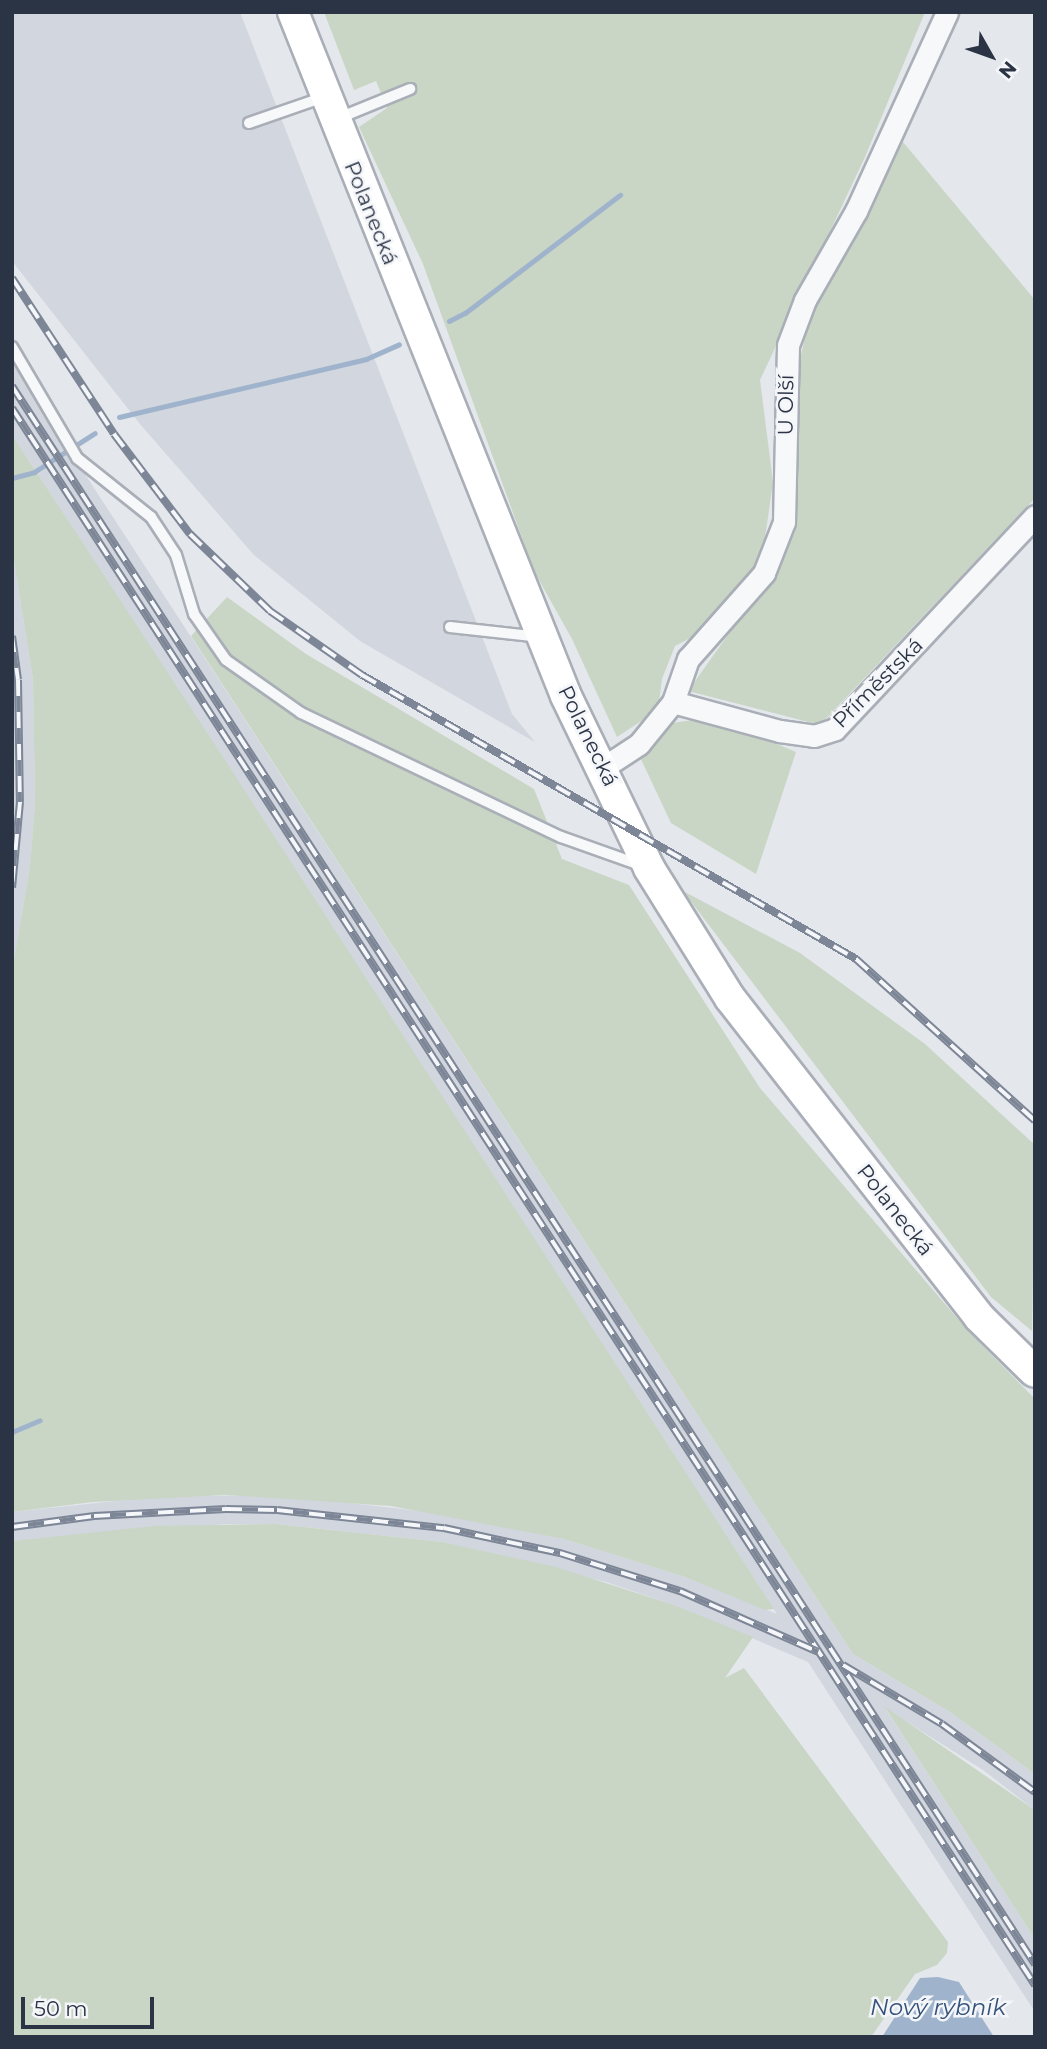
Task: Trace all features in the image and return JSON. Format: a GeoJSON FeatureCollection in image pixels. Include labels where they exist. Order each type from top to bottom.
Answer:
{"type":"FeatureCollection","features":[{"type":"Feature","properties":{"kind":"street","name":"Polanecká"},"geometry":{"type":"LineString","coordinates":[[293,12],[329,109],[566,696],[604,767],[649,869],[730,998],[979,1318],[1035,1372]]}},
{"type":"Feature","properties":{"kind":"street","name":"U Olší"},"geometry":{"type":"LineString","coordinates":[[604,767],[639,744],[673,702],[688,659],[764,573],[784,522],[788,345],[805,300],[856,211],[947,12]]}},
{"type":"Feature","properties":{"kind":"street","name":"Příměstská"},"geometry":{"type":"LineString","coordinates":[[673,702],[780,730],[814,736],[835,729],[1035,516]]}},
{"type":"Feature","properties":{"kind":"lane"},"geometry":{"type":"LineString","coordinates":[[249,123],[329,109],[410,89]]}},
{"type":"Feature","properties":{"kind":"lane"},"geometry":{"type":"LineString","coordinates":[[12,347],[77,458],[151,517],[176,555],[194,614],[226,660],[301,713],[561,837],[649,869]]}},
{"type":"Feature","properties":{"kind":"lane"},"geometry":{"type":"LineString","coordinates":[[450,627],[542,637]]}},
{"type":"Feature","properties":{"kind":"shaded area"},"geometry":{"type":"Polygon","coordinates":[[[12,12],[240,12],[512,714],[535,742],[360,641],[254,555],[140,424],[12,261],[12,12]]]}},
{"type":"Feature","properties":{"kind":"shaded area"},"geometry":{"type":"Polygon","coordinates":[[[12,362],[853,1654],[950,1712],[1035,1774],[1035,1810],[983,1770],[885,1708],[1035,1939],[1035,2012],[808,1662],[674,1605],[606,1582],[442,1542],[277,1524],[226,1524],[12,1541],[12,1512],[153,1497],[278,1495],[447,1514],[564,1539],[685,1577],[777,1614],[12,435],[12,362]]]}},
{"type":"Feature","properties":{"kind":"shaded area"},"geometry":{"type":"Polygon","coordinates":[[[12,549],[33,679],[35,803],[30,867],[12,970],[12,549]]]}},
{"type":"Feature","properties":{"kind":"green space"},"geometry":{"type":"Polygon","coordinates":[[[324,12],[925,12],[865,157],[760,380],[773,482],[762,559],[698,634],[675,646],[662,679],[658,710],[617,737],[572,639],[534,571],[423,264],[359,127],[387,108],[376,81],[354,90],[324,12]]]}},
{"type":"Feature","properties":{"kind":"green space"},"geometry":{"type":"Polygon","coordinates":[[[903,142],[1035,300],[1035,498],[820,725],[688,691],[784,556],[797,527],[793,389],[811,312],[903,142]]]}},
{"type":"Feature","properties":{"kind":"green space"},"geometry":{"type":"Polygon","coordinates":[[[12,435],[774,1609],[765,1610],[685,1577],[564,1539],[391,1506],[226,1495],[93,1502],[12,1512],[12,970],[30,867],[35,803],[33,679],[12,549],[12,435]]]}},
{"type":"Feature","properties":{"kind":"green space"},"geometry":{"type":"Polygon","coordinates":[[[227,597],[306,654],[534,789],[562,859],[629,885],[760,1088],[969,1332],[1035,1399],[1035,1774],[950,1712],[853,1654],[191,636],[227,597]]]}},
{"type":"Feature","properties":{"kind":"green space"},"geometry":{"type":"Polygon","coordinates":[[[712,717],[796,752],[756,874],[671,823],[639,755],[666,724],[712,717]]]}},
{"type":"Feature","properties":{"kind":"green space"},"geometry":{"type":"Polygon","coordinates":[[[683,891],[800,953],[925,1044],[1035,1145],[1032,1331],[991,1297],[683,891]]]}},
{"type":"Feature","properties":{"kind":"green space"},"geometry":{"type":"Polygon","coordinates":[[[276,1524],[442,1542],[556,1567],[674,1605],[753,1637],[725,1678],[744,1668],[948,1942],[947,1953],[937,1965],[915,1974],[871,2037],[12,2037],[12,1541],[155,1526],[276,1524]]]}},
{"type":"Feature","properties":{"kind":"green space"},"geometry":{"type":"Polygon","coordinates":[[[884,1706],[1035,1810],[1035,1939],[884,1706]]]}},
{"type":"Feature","properties":{"kind":"water","name":"Nový rybník"},"geometry":{"type":"Polygon","coordinates":[[[938,1977],[959,1982],[994,2037],[882,2037],[920,1978],[938,1977]]]}},
{"type":"Feature","properties":{"kind":"waterway"},"geometry":{"type":"LineString","coordinates":[[449,321],[465,313],[620,195]]}},
{"type":"Feature","properties":{"kind":"waterway"},"geometry":{"type":"LineString","coordinates":[[119,417],[366,359],[399,344]]}},
{"type":"Feature","properties":{"kind":"waterway"},"geometry":{"type":"LineString","coordinates":[[12,478],[34,472],[95,433]]}},
{"type":"Feature","properties":{"kind":"waterway"},"geometry":{"type":"LineString","coordinates":[[12,1432],[40,1420]]}},
{"type":"Feature","properties":{"kind":"railway"},"geometry":{"type":"LineString","coordinates":[[12,278],[114,434],[190,534],[270,611],[362,675],[856,959],[1035,1121]]}},
{"type":"Feature","properties":{"kind":"railway"},"geometry":{"type":"LineString","coordinates":[[12,386],[1035,1964]]}},
{"type":"Feature","properties":{"kind":"railway"},"geometry":{"type":"LineString","coordinates":[[12,408],[1035,1985]]}},
{"type":"Feature","properties":{"kind":"railway"},"geometry":{"type":"LineString","coordinates":[[12,636],[18,680],[20,802],[12,888]]}},
{"type":"Feature","properties":{"kind":"railway"},"geometry":{"type":"LineString","coordinates":[[12,1527],[94,1516],[226,1509],[277,1510],[444,1528],[560,1553],[680,1591],[818,1652]]}},
{"type":"Feature","properties":{"kind":"railway"},"geometry":{"type":"LineString","coordinates":[[843,1665],[942,1724],[1035,1792]]}}]}
